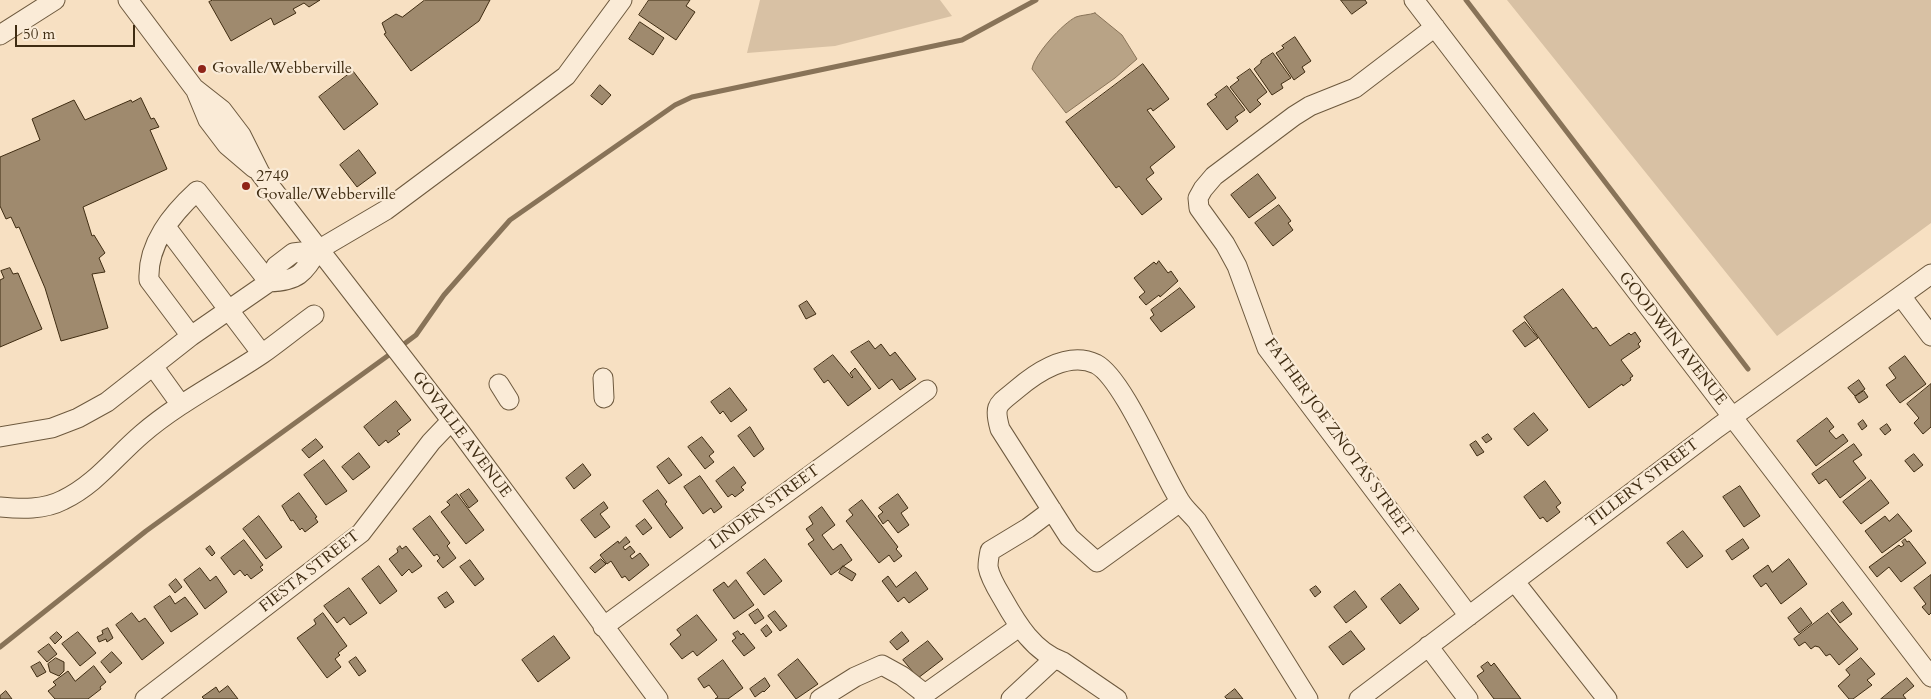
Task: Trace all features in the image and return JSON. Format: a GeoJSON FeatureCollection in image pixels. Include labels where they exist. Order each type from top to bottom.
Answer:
{"type":"FeatureCollection","features":[{"type":"Feature","properties":{"kind":"street"},"geometry":{"type":"LineString","coordinates":[[0,35],[55,0]]}},
{"type":"Feature","properties":{"kind":"street","name":"GOVALLE AVENUE"},"geometry":{"type":"LineString","coordinates":[[128,0],[194,88],[222,110],[241,135],[260,173],[451,421],[658,699]]}},
{"type":"Feature","properties":{"kind":"street"},"geometry":{"type":"LineString","coordinates":[[0,437],[52,428],[78,418],[107,402],[191,336],[269,282],[276,266],[293,254],[318,250],[386,210],[566,76],[622,0]]}},
{"type":"Feature","properties":{"kind":"street","name":"GOODWIN AVENUE"},"geometry":{"type":"LineString","coordinates":[[1414,0],[1931,677]]}},
{"type":"Feature","properties":{"kind":"street","name":"FATHER JOE ZNOTAS STREET"},"geometry":{"type":"LineString","coordinates":[[1434,27],[1355,88],[1310,106],[1294,116],[1214,176],[1198,198],[1199,208],[1225,244],[1237,266],[1268,348],[1469,616]]}},
{"type":"Feature","properties":{"kind":"street"},"geometry":{"type":"LineString","coordinates":[[191,336],[149,280],[149,270],[151,257],[157,241],[166,226],[177,210],[197,191],[269,282]]}},
{"type":"Feature","properties":{"kind":"street"},"geometry":{"type":"LineString","coordinates":[[166,226],[262,354]]}},
{"type":"Feature","properties":{"kind":"street","name":"TILLERY STREET"},"geometry":{"type":"LineString","coordinates":[[1359,699],[1732,417],[1931,274]]}},
{"type":"Feature","properties":{"kind":"street"},"geometry":{"type":"LineString","coordinates":[[1901,296],[1931,336]]}},
{"type":"Feature","properties":{"kind":"street"},"geometry":{"type":"LineString","coordinates":[[0,507],[30,509],[63,501],[94,481],[141,435],[181,405],[262,354],[314,315]]}},
{"type":"Feature","properties":{"kind":"street"},"geometry":{"type":"LineString","coordinates":[[1180,502],[1097,562],[1069,537],[1000,429],[996,414],[998,406],[1028,380],[1063,361],[1086,361],[1098,365],[1116,382],[1180,502],[1197,521],[1308,699]]}},
{"type":"Feature","properties":{"kind":"street"},"geometry":{"type":"LineString","coordinates":[[153,366],[181,405]]}},
{"type":"Feature","properties":{"kind":"street"},"geometry":{"type":"LineString","coordinates":[[603,378],[604,398]]}},
{"type":"Feature","properties":{"kind":"street"},"geometry":{"type":"LineString","coordinates":[[499,384],[509,400]]}},
{"type":"Feature","properties":{"kind":"street","name":"LINDEN STREET"},"geometry":{"type":"LineString","coordinates":[[603,627],[927,390]]}},
{"type":"Feature","properties":{"kind":"street","name":"FIESTA STREET"},"geometry":{"type":"LineString","coordinates":[[145,699],[361,533],[432,442],[451,421]]}},
{"type":"Feature","properties":{"kind":"street"},"geometry":{"type":"LineString","coordinates":[[1052,510],[1028,528],[990,551],[988,565],[995,584],[1019,627],[1054,659],[1071,666],[1117,699]]}},
{"type":"Feature","properties":{"kind":"street"},"geometry":{"type":"LineString","coordinates":[[1515,582],[1607,699]]}},
{"type":"Feature","properties":{"kind":"street"},"geometry":{"type":"LineString","coordinates":[[820,699],[855,677],[882,665],[902,676],[924,697],[1019,627]]}},
{"type":"Feature","properties":{"kind":"street"},"geometry":{"type":"LineString","coordinates":[[1428,646],[1468,699]]}},
{"type":"Feature","properties":{"kind":"street"},"geometry":{"type":"LineString","coordinates":[[1011,699],[1054,659]]}},
{"type":"Feature","properties":{"kind":"shaded area"},"geometry":{"type":"Polygon","coordinates":[[[760,0],[940,0],[952,16],[835,46],[747,53],[760,0]]]}},
{"type":"Feature","properties":{"kind":"shaded area"},"geometry":{"type":"Polygon","coordinates":[[[1507,0],[1931,0],[1931,223],[1777,336],[1507,0]]]}},
{"type":"Feature","properties":{"kind":"shaded area"},"geometry":{"type":"Polygon","coordinates":[[[1095,13],[1122,35],[1137,59],[1115,78],[1066,113],[1032,69],[1043,48],[1070,20],[1095,13]]]}},
{"type":"Feature","properties":{"kind":"building"},"geometry":{"type":"Polygon","coordinates":[[[213,0],[320,0],[309,7],[304,3],[293,9],[296,13],[274,25],[271,18],[231,41],[209,2],[213,0]]]}},
{"type":"Feature","properties":{"kind":"building"},"geometry":{"type":"Polygon","coordinates":[[[425,0],[490,0],[479,21],[411,71],[384,34],[386,33],[382,23],[396,14],[402,17],[425,0]]]}},
{"type":"Feature","properties":{"kind":"building"},"geometry":{"type":"Polygon","coordinates":[[[649,0],[690,0],[686,6],[695,12],[676,40],[639,15],[649,0]]]}},
{"type":"Feature","properties":{"kind":"building"},"geometry":{"type":"Polygon","coordinates":[[[1341,0],[1365,0],[1367,3],[1352,14],[1341,0]]]}},
{"type":"Feature","properties":{"kind":"building"},"geometry":{"type":"Polygon","coordinates":[[[640,22],[664,38],[653,55],[629,39],[640,22]]]}},
{"type":"Feature","properties":{"kind":"building"},"geometry":{"type":"Polygon","coordinates":[[[1295,37],[1311,61],[1302,67],[1305,72],[1294,80],[1276,53],[1295,37]]]}},
{"type":"Feature","properties":{"kind":"building"},"geometry":{"type":"Polygon","coordinates":[[[1273,53],[1291,78],[1281,84],[1283,88],[1272,95],[1254,69],[1261,61],[1273,53]]]}},
{"type":"Feature","properties":{"kind":"building"},"geometry":{"type":"Polygon","coordinates":[[[1143,64],[1169,99],[1153,111],[1151,108],[1147,110],[1175,147],[1150,167],[1154,173],[1146,179],[1162,199],[1142,215],[1119,186],[1116,188],[1066,122],[1143,64]]]}},
{"type":"Feature","properties":{"kind":"building"},"geometry":{"type":"Polygon","coordinates":[[[1250,69],[1267,92],[1257,100],[1261,104],[1250,113],[1230,87],[1239,80],[1237,78],[1250,69]]]}},
{"type":"Feature","properties":{"kind":"building"},"geometry":{"type":"Polygon","coordinates":[[[353,71],[378,104],[344,130],[319,97],[353,71]]]}},
{"type":"Feature","properties":{"kind":"building"},"geometry":{"type":"Polygon","coordinates":[[[600,85],[611,95],[602,105],[591,96],[600,85]]]}},
{"type":"Feature","properties":{"kind":"building"},"geometry":{"type":"Polygon","coordinates":[[[1227,86],[1245,110],[1235,117],[1238,121],[1227,130],[1207,104],[1227,86]]]}},
{"type":"Feature","properties":{"kind":"building"},"geometry":{"type":"Polygon","coordinates":[[[141,98],[151,119],[154,118],[159,127],[150,130],[167,169],[83,207],[92,236],[94,235],[105,253],[99,258],[105,272],[92,274],[108,328],[61,341],[45,288],[19,227],[16,228],[11,217],[6,219],[0,206],[0,157],[40,140],[32,119],[74,100],[85,120],[131,100],[132,102],[141,98]]]}},
{"type":"Feature","properties":{"kind":"building"},"geometry":{"type":"Polygon","coordinates":[[[359,150],[376,173],[357,187],[340,165],[359,150]]]}},
{"type":"Feature","properties":{"kind":"building"},"geometry":{"type":"Polygon","coordinates":[[[1258,174],[1276,198],[1249,218],[1231,195],[1258,174]]]}},
{"type":"Feature","properties":{"kind":"building"},"geometry":{"type":"Polygon","coordinates":[[[1279,205],[1291,221],[1288,223],[1293,230],[1273,246],[1255,223],[1279,205]]]}},
{"type":"Feature","properties":{"kind":"building"},"geometry":{"type":"Polygon","coordinates":[[[1159,261],[1168,273],[1171,271],[1178,281],[1160,297],[1159,295],[1146,305],[1139,297],[1145,292],[1134,278],[1154,262],[1156,264],[1159,261]]]}},
{"type":"Feature","properties":{"kind":"building"},"geometry":{"type":"Polygon","coordinates":[[[10,268],[13,274],[18,273],[42,329],[0,347],[0,280],[4,278],[1,271],[10,268]]]}},
{"type":"Feature","properties":{"kind":"building"},"geometry":{"type":"Polygon","coordinates":[[[1180,288],[1195,307],[1161,332],[1150,318],[1154,315],[1151,310],[1180,288]]]}},
{"type":"Feature","properties":{"kind":"building"},"geometry":{"type":"Polygon","coordinates":[[[1563,289],[1593,329],[1596,327],[1610,346],[1629,333],[1631,335],[1635,332],[1641,341],[1638,344],[1640,347],[1621,360],[1633,376],[1630,378],[1631,380],[1623,386],[1622,384],[1589,408],[1524,317],[1563,289]]]}},
{"type":"Feature","properties":{"kind":"building"},"geometry":{"type":"Polygon","coordinates":[[[807,301],[816,314],[806,319],[799,306],[807,301]]]}},
{"type":"Feature","properties":{"kind":"building"},"geometry":{"type":"Polygon","coordinates":[[[1525,322],[1538,338],[1525,347],[1513,331],[1525,322]]]}},
{"type":"Feature","properties":{"kind":"building"},"geometry":{"type":"Polygon","coordinates":[[[869,341],[875,349],[881,344],[890,356],[895,352],[916,379],[900,390],[892,379],[879,389],[851,352],[869,341]]]}},
{"type":"Feature","properties":{"kind":"building"},"geometry":{"type":"Polygon","coordinates":[[[833,355],[852,378],[850,373],[855,368],[871,389],[848,406],[828,380],[824,383],[814,369],[833,355]]]}},
{"type":"Feature","properties":{"kind":"building"},"geometry":{"type":"Polygon","coordinates":[[[1905,356],[1926,384],[1900,403],[1886,385],[1896,378],[1889,368],[1905,356]]]}},
{"type":"Feature","properties":{"kind":"building"},"geometry":{"type":"Polygon","coordinates":[[[1859,380],[1865,389],[1855,396],[1848,388],[1859,380]]]}},
{"type":"Feature","properties":{"kind":"building"},"geometry":{"type":"Polygon","coordinates":[[[1931,384],[1931,427],[1923,434],[1914,423],[1919,418],[1907,404],[1931,384]]]}},
{"type":"Feature","properties":{"kind":"building"},"geometry":{"type":"Polygon","coordinates":[[[730,388],[747,410],[731,422],[723,411],[720,414],[711,402],[730,388]]]}},
{"type":"Feature","properties":{"kind":"building"},"geometry":{"type":"Polygon","coordinates":[[[1864,391],[1868,397],[1859,403],[1855,397],[1864,391]]]}},
{"type":"Feature","properties":{"kind":"building"},"geometry":{"type":"Polygon","coordinates":[[[396,401],[411,420],[397,431],[400,434],[388,443],[386,440],[379,446],[364,427],[396,401]]]}},
{"type":"Feature","properties":{"kind":"building"},"geometry":{"type":"Polygon","coordinates":[[[1534,413],[1548,430],[1528,446],[1514,429],[1534,413]]]}},
{"type":"Feature","properties":{"kind":"building"},"geometry":{"type":"Polygon","coordinates":[[[1827,418],[1834,427],[1829,431],[1836,439],[1843,434],[1848,441],[1816,466],[1797,441],[1827,418]]]}},
{"type":"Feature","properties":{"kind":"building"},"geometry":{"type":"Polygon","coordinates":[[[1863,420],[1867,426],[1862,430],[1858,424],[1863,420]]]}},
{"type":"Feature","properties":{"kind":"building"},"geometry":{"type":"Polygon","coordinates":[[[1887,424],[1891,430],[1885,435],[1880,429],[1887,424]]]}},
{"type":"Feature","properties":{"kind":"building"},"geometry":{"type":"Polygon","coordinates":[[[750,427],[764,449],[754,457],[738,436],[750,427]]]}},
{"type":"Feature","properties":{"kind":"building"},"geometry":{"type":"Polygon","coordinates":[[[1488,434],[1492,439],[1486,443],[1482,438],[1488,434]]]}},
{"type":"Feature","properties":{"kind":"building"},"geometry":{"type":"Polygon","coordinates":[[[702,437],[714,452],[709,456],[714,462],[705,469],[688,447],[702,437]]]}},
{"type":"Feature","properties":{"kind":"building"},"geometry":{"type":"Polygon","coordinates":[[[316,439],[323,447],[309,458],[302,450],[316,439]]]}},
{"type":"Feature","properties":{"kind":"building"},"geometry":{"type":"Polygon","coordinates":[[[1476,441],[1484,452],[1477,456],[1470,445],[1476,441]]]}},
{"type":"Feature","properties":{"kind":"building"},"geometry":{"type":"Polygon","coordinates":[[[1854,444],[1862,455],[1853,461],[1866,478],[1840,498],[1826,479],[1819,484],[1812,474],[1854,444]]]}},
{"type":"Feature","properties":{"kind":"building"},"geometry":{"type":"Polygon","coordinates":[[[359,453],[370,467],[353,480],[342,467],[359,453]]]}},
{"type":"Feature","properties":{"kind":"building"},"geometry":{"type":"Polygon","coordinates":[[[1914,454],[1923,465],[1914,472],[1905,461],[1914,454]]]}},
{"type":"Feature","properties":{"kind":"building"},"geometry":{"type":"Polygon","coordinates":[[[669,458],[682,475],[669,484],[657,467],[669,458]]]}},
{"type":"Feature","properties":{"kind":"building"},"geometry":{"type":"Polygon","coordinates":[[[324,460],[347,491],[326,505],[304,475],[324,460]]]}},
{"type":"Feature","properties":{"kind":"building"},"geometry":{"type":"Polygon","coordinates":[[[583,464],[591,475],[574,489],[566,478],[583,464]]]}},
{"type":"Feature","properties":{"kind":"building"},"geometry":{"type":"Polygon","coordinates":[[[734,467],[746,483],[741,487],[744,490],[735,497],[732,494],[728,497],[716,481],[734,467]]]}},
{"type":"Feature","properties":{"kind":"building"},"geometry":{"type":"Polygon","coordinates":[[[700,476],[722,507],[714,513],[711,508],[703,514],[684,487],[700,476]]]}},
{"type":"Feature","properties":{"kind":"building"},"geometry":{"type":"Polygon","coordinates":[[[1871,480],[1889,503],[1861,524],[1843,502],[1871,480]]]}},
{"type":"Feature","properties":{"kind":"building"},"geometry":{"type":"Polygon","coordinates":[[[1545,481],[1561,503],[1556,507],[1560,512],[1547,522],[1543,517],[1540,519],[1524,497],[1545,481]]]}},
{"type":"Feature","properties":{"kind":"building"},"geometry":{"type":"Polygon","coordinates":[[[1740,486],[1760,516],[1744,527],[1723,497],[1740,486]]]}},
{"type":"Feature","properties":{"kind":"building"},"geometry":{"type":"Polygon","coordinates":[[[469,489],[478,501],[469,508],[460,495],[469,489]]]}},
{"type":"Feature","properties":{"kind":"building"},"geometry":{"type":"Polygon","coordinates":[[[658,490],[667,502],[665,504],[683,528],[670,538],[643,501],[658,490]]]}},
{"type":"Feature","properties":{"kind":"building"},"geometry":{"type":"Polygon","coordinates":[[[299,493],[317,517],[315,518],[318,522],[305,532],[302,528],[300,530],[293,520],[291,521],[282,506],[299,493]]]}},
{"type":"Feature","properties":{"kind":"building"},"geometry":{"type":"Polygon","coordinates":[[[457,494],[484,530],[466,544],[441,512],[450,505],[447,502],[457,494]]]}},
{"type":"Feature","properties":{"kind":"building"},"geometry":{"type":"Polygon","coordinates":[[[898,494],[908,508],[901,513],[909,525],[898,533],[888,520],[883,524],[878,516],[883,512],[879,508],[898,494]]]}},
{"type":"Feature","properties":{"kind":"building"},"geometry":{"type":"Polygon","coordinates":[[[862,500],[898,547],[896,549],[902,556],[894,562],[889,555],[879,563],[846,521],[853,515],[849,510],[862,500]]]}},
{"type":"Feature","properties":{"kind":"building"},"geometry":{"type":"Polygon","coordinates":[[[604,502],[608,508],[600,514],[610,527],[595,538],[581,520],[604,502]]]}},
{"type":"Feature","properties":{"kind":"building"},"geometry":{"type":"Polygon","coordinates":[[[822,507],[835,525],[822,535],[833,550],[841,544],[852,560],[831,575],[808,544],[814,540],[806,529],[813,524],[809,517],[822,507]]]}},
{"type":"Feature","properties":{"kind":"building"},"geometry":{"type":"Polygon","coordinates":[[[1898,514],[1912,531],[1882,553],[1865,531],[1885,516],[1889,521],[1898,514]]]}},
{"type":"Feature","properties":{"kind":"building"},"geometry":{"type":"Polygon","coordinates":[[[259,516],[282,547],[266,559],[243,529],[259,516]]]}},
{"type":"Feature","properties":{"kind":"building"},"geometry":{"type":"Polygon","coordinates":[[[430,516],[450,543],[447,546],[456,558],[443,568],[437,561],[440,558],[437,554],[434,556],[413,529],[430,516]]]}},
{"type":"Feature","properties":{"kind":"building"},"geometry":{"type":"Polygon","coordinates":[[[645,519],[652,528],[643,535],[636,526],[645,519]]]}},
{"type":"Feature","properties":{"kind":"building"},"geometry":{"type":"Polygon","coordinates":[[[1683,531],[1703,556],[1687,568],[1667,543],[1683,531]]]}},
{"type":"Feature","properties":{"kind":"building"},"geometry":{"type":"Polygon","coordinates":[[[626,537],[630,542],[623,547],[625,550],[630,546],[635,552],[630,556],[632,559],[640,553],[649,565],[629,581],[625,576],[622,578],[611,561],[607,564],[600,555],[626,537]]]}},
{"type":"Feature","properties":{"kind":"building"},"geometry":{"type":"Polygon","coordinates":[[[1743,539],[1749,548],[1732,560],[1726,551],[1743,539]]]}},
{"type":"Feature","properties":{"kind":"building"},"geometry":{"type":"Polygon","coordinates":[[[1905,539],[1907,542],[1909,541],[1926,563],[1901,582],[1889,567],[1877,577],[1869,567],[1899,545],[1901,547],[1904,545],[1902,542],[1905,539]]]}},
{"type":"Feature","properties":{"kind":"building"},"geometry":{"type":"Polygon","coordinates":[[[244,540],[263,565],[260,567],[263,570],[251,579],[240,570],[234,575],[221,558],[244,540]]]}},
{"type":"Feature","properties":{"kind":"building"},"geometry":{"type":"Polygon","coordinates":[[[210,546],[215,553],[212,556],[206,549],[210,546]]]}},
{"type":"Feature","properties":{"kind":"building"},"geometry":{"type":"Polygon","coordinates":[[[400,546],[402,549],[406,546],[422,566],[412,573],[409,569],[402,576],[389,559],[398,552],[397,549],[400,546]]]}},
{"type":"Feature","properties":{"kind":"building"},"geometry":{"type":"Polygon","coordinates":[[[601,559],[606,564],[595,573],[590,568],[601,559]]]}},
{"type":"Feature","properties":{"kind":"building"},"geometry":{"type":"Polygon","coordinates":[[[765,559],[782,581],[764,595],[747,573],[765,559]]]}},
{"type":"Feature","properties":{"kind":"building"},"geometry":{"type":"Polygon","coordinates":[[[1789,559],[1807,584],[1781,604],[1766,583],[1761,587],[1753,576],[1768,565],[1772,572],[1789,559]]]}},
{"type":"Feature","properties":{"kind":"building"},"geometry":{"type":"Polygon","coordinates":[[[470,560],[484,579],[475,586],[460,567],[470,560]]]}},
{"type":"Feature","properties":{"kind":"building"},"geometry":{"type":"Polygon","coordinates":[[[379,566],[397,591],[380,604],[362,579],[379,566]]]}},
{"type":"Feature","properties":{"kind":"building"},"geometry":{"type":"Polygon","coordinates":[[[843,566],[856,574],[852,581],[839,573],[843,566]]]}},
{"type":"Feature","properties":{"kind":"building"},"geometry":{"type":"Polygon","coordinates":[[[200,568],[210,581],[216,576],[227,592],[205,609],[184,580],[200,568]]]}},
{"type":"Feature","properties":{"kind":"building"},"geometry":{"type":"Polygon","coordinates":[[[916,572],[928,589],[909,603],[904,597],[898,602],[882,581],[888,576],[896,587],[916,572]]]}},
{"type":"Feature","properties":{"kind":"building"},"geometry":{"type":"Polygon","coordinates":[[[1931,575],[1931,613],[1929,615],[1922,607],[1926,604],[1914,588],[1931,575]]]}},
{"type":"Feature","properties":{"kind":"building"},"geometry":{"type":"Polygon","coordinates":[[[176,579],[182,587],[175,593],[169,585],[176,579]]]}},
{"type":"Feature","properties":{"kind":"building"},"geometry":{"type":"Polygon","coordinates":[[[736,580],[754,605],[734,619],[713,590],[724,582],[728,587],[736,580]]]}},
{"type":"Feature","properties":{"kind":"building"},"geometry":{"type":"Polygon","coordinates":[[[1400,584],[1419,609],[1400,624],[1381,599],[1400,584]]]}},
{"type":"Feature","properties":{"kind":"building"},"geometry":{"type":"Polygon","coordinates":[[[1316,586],[1321,592],[1315,597],[1310,590],[1316,586]]]}},
{"type":"Feature","properties":{"kind":"building"},"geometry":{"type":"Polygon","coordinates":[[[349,588],[367,613],[350,625],[344,617],[337,623],[324,606],[349,588]]]}},
{"type":"Feature","properties":{"kind":"building"},"geometry":{"type":"Polygon","coordinates":[[[1355,591],[1367,607],[1346,623],[1334,607],[1355,591]]]}},
{"type":"Feature","properties":{"kind":"building"},"geometry":{"type":"Polygon","coordinates":[[[447,592],[454,602],[445,608],[438,598],[447,592]]]}},
{"type":"Feature","properties":{"kind":"building"},"geometry":{"type":"Polygon","coordinates":[[[170,596],[175,604],[185,597],[198,614],[171,632],[154,607],[170,596]]]}},
{"type":"Feature","properties":{"kind":"building"},"geometry":{"type":"Polygon","coordinates":[[[1843,602],[1852,614],[1840,623],[1831,611],[1843,602]]]}},
{"type":"Feature","properties":{"kind":"building"},"geometry":{"type":"Polygon","coordinates":[[[1801,608],[1812,623],[1799,633],[1788,618],[1801,608]]]}},
{"type":"Feature","properties":{"kind":"building"},"geometry":{"type":"Polygon","coordinates":[[[758,609],[764,618],[755,624],[749,615],[758,609]]]}},
{"type":"Feature","properties":{"kind":"building"},"geometry":{"type":"Polygon","coordinates":[[[775,611],[787,626],[780,631],[768,616],[775,611]]]}},
{"type":"Feature","properties":{"kind":"building"},"geometry":{"type":"Polygon","coordinates":[[[132,613],[139,622],[145,618],[164,643],[142,660],[116,625],[132,613]]]}},
{"type":"Feature","properties":{"kind":"building"},"geometry":{"type":"Polygon","coordinates":[[[323,613],[347,646],[338,653],[340,655],[335,659],[341,667],[327,678],[297,638],[316,624],[314,620],[323,613]]]}},
{"type":"Feature","properties":{"kind":"building"},"geometry":{"type":"Polygon","coordinates":[[[1828,613],[1858,649],[1839,665],[1830,654],[1826,656],[1819,647],[1815,646],[1811,649],[1805,642],[1799,646],[1794,639],[1828,613]]]}},
{"type":"Feature","properties":{"kind":"building"},"geometry":{"type":"Polygon","coordinates":[[[697,615],[717,640],[697,656],[693,651],[682,659],[670,644],[681,635],[677,630],[697,615]]]}},
{"type":"Feature","properties":{"kind":"building"},"geometry":{"type":"Polygon","coordinates":[[[767,625],[772,632],[766,637],[761,630],[767,625]]]}},
{"type":"Feature","properties":{"kind":"building"},"geometry":{"type":"Polygon","coordinates":[[[108,628],[113,638],[107,642],[106,639],[99,642],[97,637],[108,628]]]}},
{"type":"Feature","properties":{"kind":"building"},"geometry":{"type":"Polygon","coordinates":[[[738,631],[741,635],[743,633],[755,648],[744,656],[732,641],[736,638],[733,634],[738,631]]]}},
{"type":"Feature","properties":{"kind":"building"},"geometry":{"type":"Polygon","coordinates":[[[1351,631],[1365,649],[1343,665],[1329,647],[1351,631]]]}},
{"type":"Feature","properties":{"kind":"building"},"geometry":{"type":"Polygon","coordinates":[[[57,632],[62,637],[55,644],[50,638],[57,632]]]}},
{"type":"Feature","properties":{"kind":"building"},"geometry":{"type":"Polygon","coordinates":[[[78,632],[96,653],[80,666],[62,644],[78,632]]]}},
{"type":"Feature","properties":{"kind":"building"},"geometry":{"type":"Polygon","coordinates":[[[902,632],[909,641],[897,650],[890,642],[902,632]]]}},
{"type":"Feature","properties":{"kind":"building"},"geometry":{"type":"Polygon","coordinates":[[[554,636],[570,658],[538,682],[522,660],[554,636]]]}},
{"type":"Feature","properties":{"kind":"building"},"geometry":{"type":"Polygon","coordinates":[[[928,641],[943,659],[918,678],[903,660],[928,641]]]}},
{"type":"Feature","properties":{"kind":"building"},"geometry":{"type":"Polygon","coordinates":[[[49,644],[57,654],[47,662],[38,652],[49,644]]]}},
{"type":"Feature","properties":{"kind":"building"},"geometry":{"type":"Polygon","coordinates":[[[112,652],[122,663],[110,673],[101,662],[112,652]]]}},
{"type":"Feature","properties":{"kind":"building"},"geometry":{"type":"Polygon","coordinates":[[[356,657],[366,671],[359,676],[349,662],[356,657]]]}},
{"type":"Feature","properties":{"kind":"building"},"geometry":{"type":"Polygon","coordinates":[[[56,658],[64,662],[64,671],[59,676],[50,672],[48,664],[56,658]]]}},
{"type":"Feature","properties":{"kind":"building"},"geometry":{"type":"Polygon","coordinates":[[[1861,658],[1875,674],[1867,680],[1872,685],[1853,699],[1849,699],[1838,686],[1850,675],[1846,670],[1861,658]]]}},
{"type":"Feature","properties":{"kind":"building"},"geometry":{"type":"Polygon","coordinates":[[[798,659],[818,684],[796,699],[778,675],[798,659]]]}},
{"type":"Feature","properties":{"kind":"building"},"geometry":{"type":"Polygon","coordinates":[[[723,660],[743,688],[728,699],[715,699],[718,697],[709,685],[704,688],[698,679],[723,660]]]}},
{"type":"Feature","properties":{"kind":"building"},"geometry":{"type":"Polygon","coordinates":[[[40,662],[46,672],[37,677],[31,667],[40,662]]]}},
{"type":"Feature","properties":{"kind":"building"},"geometry":{"type":"Polygon","coordinates":[[[1488,662],[1491,666],[1494,663],[1521,699],[1494,699],[1477,676],[1484,671],[1481,667],[1488,662]]]}},
{"type":"Feature","properties":{"kind":"building"},"geometry":{"type":"Polygon","coordinates":[[[94,666],[106,682],[100,687],[101,689],[88,699],[55,699],[48,691],[56,685],[53,682],[68,671],[75,681],[94,666]]]}},
{"type":"Feature","properties":{"kind":"building"},"geometry":{"type":"Polygon","coordinates":[[[765,678],[770,686],[755,697],[750,689],[765,678]]]}},
{"type":"Feature","properties":{"kind":"building"},"geometry":{"type":"Polygon","coordinates":[[[1907,678],[1914,686],[1903,695],[1906,699],[1881,699],[1907,678]]]}},
{"type":"Feature","properties":{"kind":"building"},"geometry":{"type":"Polygon","coordinates":[[[228,686],[238,699],[204,699],[202,697],[216,687],[219,692],[228,686]]]}},
{"type":"Feature","properties":{"kind":"building"},"geometry":{"type":"Polygon","coordinates":[[[1235,689],[1243,699],[1227,699],[1225,697],[1235,689]]]}},
{"type":"Feature","properties":{"kind":"building"},"geometry":{"type":"Polygon","coordinates":[[[6,691],[12,699],[0,699],[0,696],[6,691]]]}},
{"type":"Feature","properties":{"kind":"waterway"},"geometry":{"type":"LineString","coordinates":[[400,347],[416,335],[444,295],[510,220],[675,105],[692,97],[962,40],[1036,0]]}},
{"type":"Feature","properties":{"kind":"waterway"},"geometry":{"type":"LineString","coordinates":[[1466,0],[1748,369]]}},
{"type":"Feature","properties":{"kind":"waterway"},"geometry":{"type":"LineString","coordinates":[[0,647],[146,531],[393,352]]}},
{"type":"Feature","properties":{"kind":"place","name":"Govalle/Webberville"},"geometry":{"type":"Point","coordinates":[202,69]}},
{"type":"Feature","properties":{"kind":"place","name":"2749 Govalle/Webberville"},"geometry":{"type":"Point","coordinates":[246,186]}}]}
